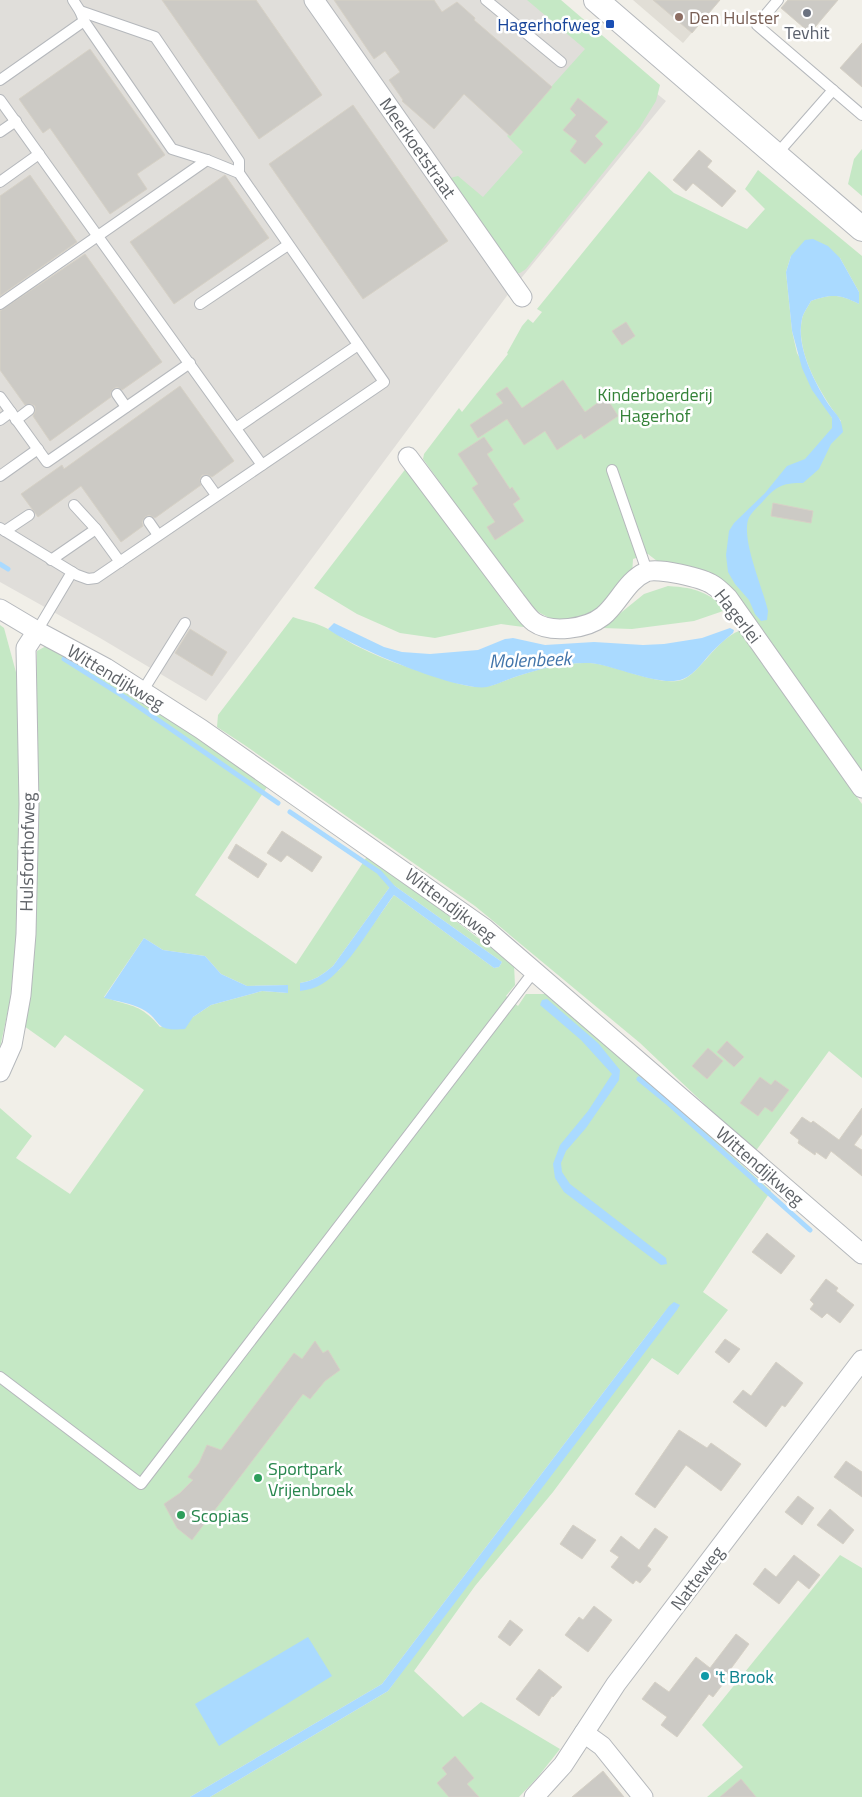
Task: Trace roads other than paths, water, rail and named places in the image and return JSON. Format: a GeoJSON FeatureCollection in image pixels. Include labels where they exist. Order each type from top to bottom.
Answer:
{"type":"FeatureCollection","features":[{"type":"Feature","properties":{"kind":"street","name":"Meerkoetstraat"},"geometry":{"type":"LineString","coordinates":[[314,0],[522,297]]}},
{"type":"Feature","properties":{"kind":"street"},"geometry":{"type":"LineString","coordinates":[[596,0],[862,229]]}},
{"type":"Feature","properties":{"kind":"street"},"geometry":{"type":"LineString","coordinates":[[408,456],[516,601],[534,622],[549,628],[569,628],[588,625],[603,616],[634,580],[647,571]]}},
{"type":"Feature","properties":{"kind":"street","name":"Hagerlei"},"geometry":{"type":"LineString","coordinates":[[647,571],[664,571],[684,575],[712,584],[728,598],[862,788]]}},
{"type":"Feature","properties":{"kind":"street","name":"Wittendijkweg"},"geometry":{"type":"LineString","coordinates":[[0,609],[106,668],[216,739],[484,928],[535,970],[862,1254]]}},
{"type":"Feature","properties":{"kind":"street","name":"Hulsforthofweg"},"geometry":{"type":"LineString","coordinates":[[0,1072],[12,1045],[21,995],[26,934],[29,804],[26,648],[37,631]]}},
{"type":"Feature","properties":{"kind":"street","name":"Natteweg"},"geometry":{"type":"LineString","coordinates":[[534,1797],[564,1765],[616,1684],[862,1360]]}},
{"type":"Feature","properties":{"kind":"street"},"geometry":{"type":"LineString","coordinates":[[584,1733],[602,1746],[643,1797]]}},
{"type":"Feature","properties":{"kind":"lane"},"geometry":{"type":"LineString","coordinates":[[29,515],[3,530],[72,572],[88,579],[96,578],[384,382],[239,173],[172,149],[73,0]]}},
{"type":"Feature","properties":{"kind":"lane"},"geometry":{"type":"LineString","coordinates":[[486,0],[561,62]]}},
{"type":"Feature","properties":{"kind":"lane"},"geometry":{"type":"LineString","coordinates":[[778,0],[757,25],[862,115]]}},
{"type":"Feature","properties":{"kind":"lane"},"geometry":{"type":"LineString","coordinates":[[0,80],[82,16]]}},
{"type":"Feature","properties":{"kind":"lane"},"geometry":{"type":"LineString","coordinates":[[82,16],[155,37],[239,161],[239,173]]}},
{"type":"Feature","properties":{"kind":"lane"},"geometry":{"type":"LineString","coordinates":[[776,155],[833,90]]}},
{"type":"Feature","properties":{"kind":"lane"},"geometry":{"type":"LineString","coordinates":[[0,100],[262,464]]}},
{"type":"Feature","properties":{"kind":"lane"},"geometry":{"type":"LineString","coordinates":[[0,132],[16,121]]}},
{"type":"Feature","properties":{"kind":"lane"},"geometry":{"type":"LineString","coordinates":[[0,182],[39,154]]}},
{"type":"Feature","properties":{"kind":"lane"},"geometry":{"type":"LineString","coordinates":[[0,304],[207,160]]}},
{"type":"Feature","properties":{"kind":"lane"},"geometry":{"type":"LineString","coordinates":[[200,304],[288,245]]}},
{"type":"Feature","properties":{"kind":"lane"},"geometry":{"type":"LineString","coordinates":[[236,428],[358,345]]}},
{"type":"Feature","properties":{"kind":"lane"},"geometry":{"type":"LineString","coordinates":[[0,397],[47,462],[190,363]]}},
{"type":"Feature","properties":{"kind":"lane"},"geometry":{"type":"LineString","coordinates":[[116,394],[126,407]]}},
{"type":"Feature","properties":{"kind":"lane"},"geometry":{"type":"LineString","coordinates":[[0,420],[29,410]]}},
{"type":"Feature","properties":{"kind":"lane"},"geometry":{"type":"LineString","coordinates":[[0,476],[38,449]]}},
{"type":"Feature","properties":{"kind":"lane"},"geometry":{"type":"LineString","coordinates":[[612,470],[647,571]]}},
{"type":"Feature","properties":{"kind":"lane"},"geometry":{"type":"LineString","coordinates":[[206,481],[216,496]]}},
{"type":"Feature","properties":{"kind":"lane"},"geometry":{"type":"LineString","coordinates":[[74,506],[96,530],[120,562]]}},
{"type":"Feature","properties":{"kind":"lane"},"geometry":{"type":"LineString","coordinates":[[149,522],[158,535]]}},
{"type":"Feature","properties":{"kind":"lane"},"geometry":{"type":"LineString","coordinates":[[51,560],[96,530]]}},
{"type":"Feature","properties":{"kind":"lane"},"geometry":{"type":"LineString","coordinates":[[37,631],[72,572]]}},
{"type":"Feature","properties":{"kind":"lane"},"geometry":{"type":"LineString","coordinates":[[142,692],[185,623]]}},
{"type":"Feature","properties":{"kind":"lane"},"geometry":{"type":"LineString","coordinates":[[0,1377],[141,1484],[535,970]]}},
{"type":"Feature","properties":{"kind":"water"},"geometry":{"type":"Polygon","coordinates":[[[813,239],[828,246],[840,258],[859,292],[859,304],[846,298],[835,296],[811,301],[804,312],[801,329],[801,340],[811,373],[839,419],[843,432],[831,444],[819,469],[803,483],[786,484],[778,488],[749,517],[747,529],[750,552],[768,611],[767,620],[761,621],[755,614],[749,600],[735,584],[728,572],[726,555],[729,531],[734,523],[765,493],[787,466],[805,459],[832,428],[832,418],[812,390],[802,368],[792,331],[786,272],[791,256],[805,240],[813,239]]]}},
{"type":"Feature","properties":{"kind":"water"},"geometry":{"type":"Polygon","coordinates":[[[334,623],[384,647],[402,652],[430,654],[478,650],[505,639],[513,638],[545,645],[594,642],[643,645],[702,638],[730,628],[734,630],[688,677],[674,681],[663,681],[600,665],[581,663],[543,669],[487,687],[473,687],[430,676],[381,657],[328,629],[334,623]]]}},
{"type":"Feature","properties":{"kind":"water"},"geometry":{"type":"Polygon","coordinates":[[[392,884],[502,962],[499,967],[494,968],[394,895],[342,967],[322,984],[300,991],[300,983],[318,977],[333,966],[392,884]]]}},
{"type":"Feature","properties":{"kind":"water"},"geometry":{"type":"Polygon","coordinates":[[[144,938],[163,950],[205,956],[221,974],[247,986],[288,985],[288,993],[262,991],[211,1005],[193,1017],[185,1029],[167,1029],[162,1027],[149,1013],[142,1009],[104,998],[144,938]]]}},
{"type":"Feature","properties":{"kind":"water"},"geometry":{"type":"Polygon","coordinates":[[[547,999],[598,1043],[620,1070],[619,1080],[586,1128],[566,1151],[561,1163],[562,1172],[570,1184],[666,1258],[667,1264],[661,1265],[564,1192],[555,1178],[553,1164],[560,1145],[588,1111],[612,1074],[581,1040],[540,1005],[542,1000],[547,999]]]}},
{"type":"Feature","properties":{"kind":"water"},"geometry":{"type":"Polygon","coordinates":[[[674,1302],[680,1305],[677,1310],[388,1691],[210,1797],[190,1797],[382,1684],[669,1306],[674,1302]]]}},
{"type":"Feature","properties":{"kind":"water"},"geometry":{"type":"Polygon","coordinates":[[[308,1637],[332,1676],[219,1746],[195,1704],[308,1637]]]}},
{"type":"Feature","properties":{"kind":"waterway","name":"Molenbeek"},"geometry":{"type":"LineString","coordinates":[[0,564],[8,569]]}},
{"type":"Feature","properties":{"kind":"waterway"},"geometry":{"type":"LineString","coordinates":[[64,659],[126,698],[278,803]]}},
{"type":"Feature","properties":{"kind":"waterway"},"geometry":{"type":"LineString","coordinates":[[290,812],[379,872],[394,889]]}},
{"type":"Feature","properties":{"kind":"waterway"},"geometry":{"type":"LineString","coordinates":[[639,1079],[810,1230]]}},
{"type":"Feature","properties":{"kind":"place","name":"Tevhit"},"geometry":{"type":"Point","coordinates":[807,13]}},
{"type":"Feature","properties":{"kind":"place","name":"Den Hulster"},"geometry":{"type":"Point","coordinates":[679,17]}},
{"type":"Feature","properties":{"kind":"place","name":"Hagerhofweg"},"geometry":{"type":"Point","coordinates":[610,24]}},
{"type":"Feature","properties":{"kind":"place","name":"Sportpark Vrijenbroek"},"geometry":{"type":"Point","coordinates":[258,1478]}},
{"type":"Feature","properties":{"kind":"place","name":"Scopias"},"geometry":{"type":"Point","coordinates":[181,1515]}},
{"type":"Feature","properties":{"kind":"place","name":"'t Brook"},"geometry":{"type":"Point","coordinates":[705,1676]}},
{"type":"Feature","properties":{"kind":"park label","name":"Kinderboerderij Hagerhof"},"geometry":{"type":"Point","coordinates":[655,404]}}]}
